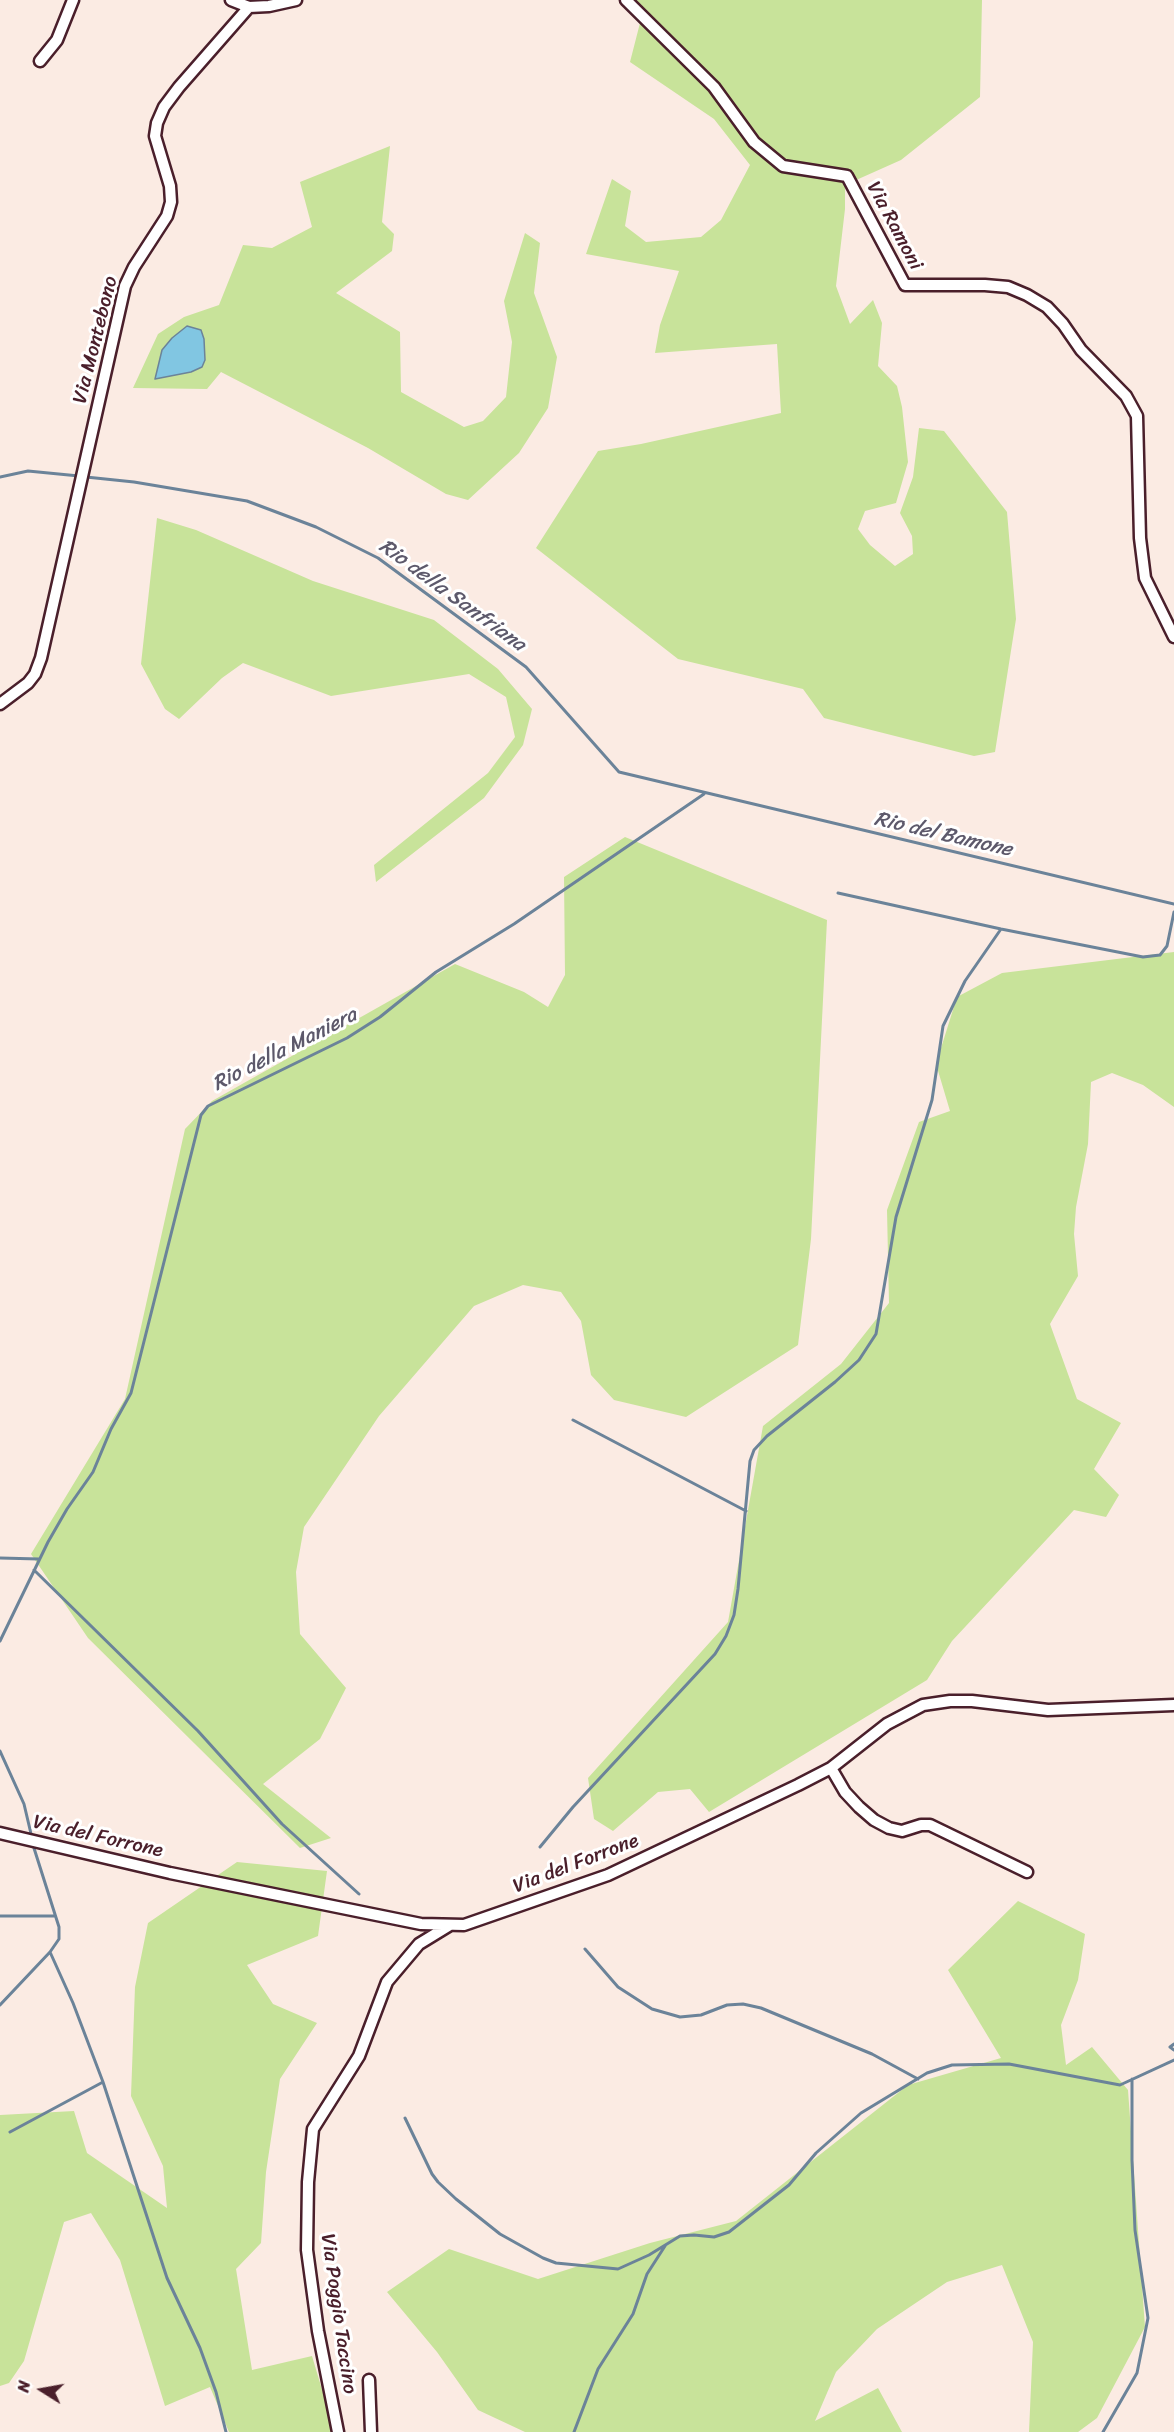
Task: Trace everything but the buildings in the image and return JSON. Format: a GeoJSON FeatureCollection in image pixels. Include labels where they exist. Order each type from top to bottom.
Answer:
{"type":"FeatureCollection","features":[{"type":"Feature","properties":{"kind":"street"},"geometry":{"type":"LineString","coordinates":[[40,61],[57,40],[73,0]]}},
{"type":"Feature","properties":{"kind":"street"},"geometry":{"type":"LineString","coordinates":[[231,0],[249,7],[268,6],[296,0]]}},
{"type":"Feature","properties":{"kind":"street","name":"Via Ramoni"},"geometry":{"type":"LineString","coordinates":[[626,0],[714,87],[754,142],[783,166],[847,176],[905,285],[985,285],[1008,287],[1027,295],[1047,307],[1064,324],[1082,350],[1126,396],[1137,416],[1140,538],[1145,578],[1174,638]]}},
{"type":"Feature","properties":{"kind":"street","name":"Via Montebono"},"geometry":{"type":"LineString","coordinates":[[0,704],[28,683],[35,674],[41,658],[125,286],[134,267],[167,216],[171,202],[170,186],[155,136],[157,123],[164,107],[179,87],[249,7]]}},
{"type":"Feature","properties":{"kind":"street","name":"Via del Forrone"},"geometry":{"type":"LineString","coordinates":[[0,1833],[170,1873],[421,1923],[464,1925],[608,1875],[831,1768],[887,1724],[924,1705],[950,1701],[972,1701],[1048,1710],[1174,1705]]}},
{"type":"Feature","properties":{"kind":"street"},"geometry":{"type":"LineString","coordinates":[[831,1768],[845,1792],[859,1807],[874,1820],[889,1828],[902,1831],[921,1825],[930,1825],[1027,1872]]}},
{"type":"Feature","properties":{"kind":"street","name":"Via Poggio Taccino"},"geometry":{"type":"LineString","coordinates":[[338,2432],[318,2331],[307,2250],[308,2182],[313,2129],[359,2056],[387,1982],[419,1944],[450,1925]]}},
{"type":"Feature","properties":{"kind":"street"},"geometry":{"type":"LineString","coordinates":[[369,2380],[371,2432]]}},
{"type":"Feature","properties":{"kind":"green space"},"geometry":{"type":"Polygon","coordinates":[[[624,0],[982,0],[980,97],[901,160],[845,185],[845,209],[836,286],[850,324],[873,300],[882,323],[878,366],[897,386],[902,407],[908,462],[896,503],[865,511],[858,529],[870,545],[895,566],[913,554],[912,536],[900,513],[913,477],[919,428],[944,431],[1007,512],[1016,619],[995,752],[974,756],[824,718],[803,689],[678,659],[536,548],[598,451],[641,444],[781,413],[777,344],[655,353],[660,325],[679,271],[586,254],[612,179],[631,191],[625,226],[646,242],[701,237],[721,220],[750,165],[714,119],[630,62],[640,23],[624,0]]]}},
{"type":"Feature","properties":{"kind":"green space"},"geometry":{"type":"Polygon","coordinates":[[[390,146],[382,222],[394,234],[392,251],[336,293],[400,332],[401,392],[464,427],[483,421],[506,397],[512,342],[504,301],[525,233],[540,243],[534,293],[557,357],[548,408],[519,453],[468,500],[446,494],[368,448],[221,372],[207,389],[133,388],[158,334],[184,317],[219,305],[243,245],[272,248],[312,227],[300,182],[390,146]]]}},
{"type":"Feature","properties":{"kind":"green space"},"geometry":{"type":"Polygon","coordinates":[[[157,518],[196,530],[313,581],[434,620],[498,669],[532,709],[523,745],[484,798],[376,882],[374,865],[488,773],[515,737],[506,697],[469,674],[331,696],[243,663],[222,678],[179,719],[165,709],[141,664],[157,518]]]}},
{"type":"Feature","properties":{"kind":"green space"},"geometry":{"type":"Polygon","coordinates":[[[625,837],[827,920],[811,1239],[798,1345],[686,1417],[614,1400],[591,1375],[581,1321],[561,1292],[523,1285],[474,1306],[379,1416],[304,1527],[296,1572],[300,1634],[346,1688],[320,1739],[263,1784],[331,1838],[300,1848],[88,1638],[31,1554],[125,1399],[185,1129],[212,1101],[455,964],[524,992],[548,1007],[565,975],[564,877],[625,837]]]}},
{"type":"Feature","properties":{"kind":"green space"},"geometry":{"type":"Polygon","coordinates":[[[1174,952],[1174,1107],[1143,1085],[1112,1073],[1091,1082],[1088,1144],[1076,1207],[1074,1234],[1078,1276],[1050,1324],[1077,1399],[1121,1423],[1094,1469],[1119,1495],[1106,1517],[1074,1510],[952,1641],[927,1680],[709,1812],[690,1789],[658,1792],[613,1831],[594,1819],[588,1778],[728,1622],[763,1426],[841,1364],[889,1303],[887,1210],[919,1122],[950,1111],[936,1064],[957,997],[1002,973],[1174,952]]]}},
{"type":"Feature","properties":{"kind":"green space"},"geometry":{"type":"Polygon","coordinates":[[[237,1862],[327,1871],[318,1936],[247,1965],[273,2004],[317,2023],[280,2079],[266,2172],[261,2243],[236,2269],[252,2370],[312,2356],[333,2432],[229,2432],[210,2387],[165,2406],[120,2260],[91,2213],[64,2222],[24,2361],[9,2383],[0,2386],[0,2115],[74,2111],[87,2153],[167,2208],[163,2166],[131,2096],[135,1987],[148,1923],[237,1862]]]}},
{"type":"Feature","properties":{"kind":"green space"},"geometry":{"type":"Polygon","coordinates":[[[1018,1901],[1085,1934],[1078,1980],[1061,2025],[1066,2065],[1092,2047],[1128,2090],[1145,2327],[1097,2418],[1078,2432],[1029,2432],[1033,2342],[1002,2265],[947,2282],[877,2329],[836,2372],[815,2421],[878,2388],[902,2432],[525,2432],[478,2410],[437,2352],[387,2292],[449,2249],[538,2279],[650,2243],[736,2221],[908,2085],[1001,2058],[948,1970],[1018,1901]]]}},
{"type":"Feature","properties":{"kind":"water"},"geometry":{"type":"Polygon","coordinates":[[[187,326],[201,330],[205,360],[202,367],[191,372],[155,379],[162,350],[187,326]]]}},
{"type":"Feature","properties":{"kind":"waterway","name":"Rio della Sanfriana"},"geometry":{"type":"LineString","coordinates":[[0,477],[28,471],[79,476]]}},
{"type":"Feature","properties":{"kind":"waterway","name":"Rio della Sanfriana"},"geometry":{"type":"LineString","coordinates":[[86,477],[134,482],[247,501],[316,527],[378,558],[526,667],[619,772],[1174,904]]}},
{"type":"Feature","properties":{"kind":"waterway","name":"Rio della Maniera"},"geometry":{"type":"LineString","coordinates":[[0,1641],[48,1542],[67,1509],[93,1472],[111,1429],[131,1393],[201,1115],[208,1106],[347,1038],[380,1017],[436,972],[514,924],[704,794]]}},
{"type":"Feature","properties":{"kind":"waterway"},"geometry":{"type":"LineString","coordinates":[[838,893],[1143,957],[1160,955],[1167,946],[1174,912]]}},
{"type":"Feature","properties":{"kind":"waterway"},"geometry":{"type":"LineString","coordinates":[[540,1847],[573,1807],[715,1654],[726,1636],[734,1615],[738,1589],[750,1461],[754,1450],[767,1436],[859,1360],[876,1334],[896,1217],[932,1100],[943,1026],[965,981],[1001,929]]}},
{"type":"Feature","properties":{"kind":"waterway"},"geometry":{"type":"LineString","coordinates":[[573,1420],[746,1511]]}},
{"type":"Feature","properties":{"kind":"waterway"},"geometry":{"type":"LineString","coordinates":[[0,1558],[39,1559]]}},
{"type":"Feature","properties":{"kind":"waterway"},"geometry":{"type":"LineString","coordinates":[[34,1570],[198,1731],[282,1824],[359,1894]]}},
{"type":"Feature","properties":{"kind":"waterway","name":"Rio della Maniera"},"geometry":{"type":"LineString","coordinates":[[0,1751],[24,1804],[32,1838]]}},
{"type":"Feature","properties":{"kind":"waterway","name":"Rio della Maniera"},"geometry":{"type":"LineString","coordinates":[[0,2005],[50,1952],[59,1939],[59,1927],[33,1845]]}},
{"type":"Feature","properties":{"kind":"waterway"},"geometry":{"type":"LineString","coordinates":[[0,1916],[55,1916]]}},
{"type":"Feature","properties":{"kind":"waterway"},"geometry":{"type":"LineString","coordinates":[[585,1949],[618,1987],[652,2009],[680,2017],[701,2015],[727,2005],[743,2004],[761,2008],[872,2054],[918,2079]]}},
{"type":"Feature","properties":{"kind":"waterway"},"geometry":{"type":"LineString","coordinates":[[50,1952],[73,2003],[103,2082],[167,2278],[200,2348],[216,2392],[226,2432]]}},
{"type":"Feature","properties":{"kind":"waterway"},"geometry":{"type":"LineString","coordinates":[[1174,2044],[1170,2047],[1174,2050]]}},
{"type":"Feature","properties":{"kind":"waterway"},"geometry":{"type":"LineString","coordinates":[[405,2118],[438,2182],[500,2234],[556,2263],[618,2269],[649,2255],[680,2236],[714,2237],[729,2232],[789,2185],[816,2153],[861,2113],[927,2073],[952,2065],[1009,2064],[1120,2085],[1174,2060]]}},
{"type":"Feature","properties":{"kind":"waterway"},"geometry":{"type":"LineString","coordinates":[[1103,2432],[1137,2373],[1148,2318],[1135,2230],[1132,2079]]}},
{"type":"Feature","properties":{"kind":"waterway"},"geometry":{"type":"LineString","coordinates":[[10,2132],[103,2082]]}},
{"type":"Feature","properties":{"kind":"waterway"},"geometry":{"type":"LineString","coordinates":[[574,2432],[598,2369],[633,2314],[647,2274],[665,2246]]}},
{"type":"Feature","properties":{"kind":"water label","name":"Rio del Bamone"},"geometry":{"type":"Point","coordinates":[943,835]}}]}
